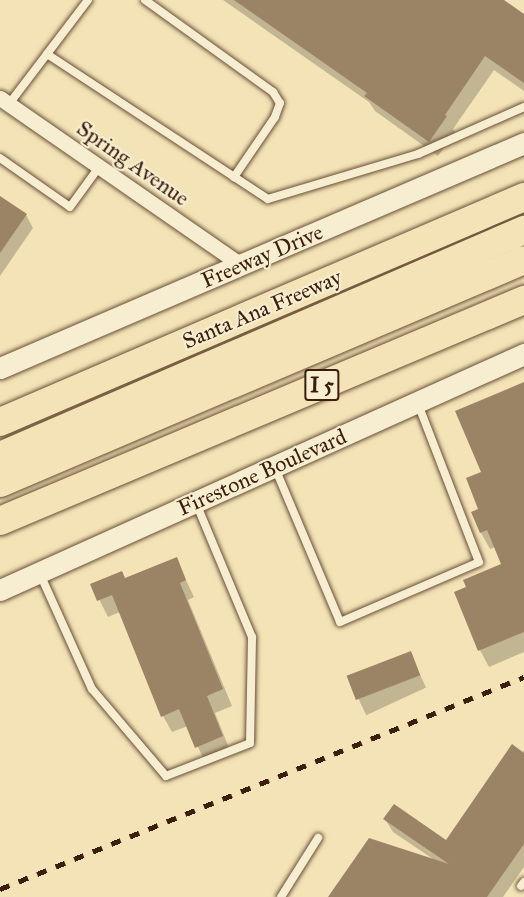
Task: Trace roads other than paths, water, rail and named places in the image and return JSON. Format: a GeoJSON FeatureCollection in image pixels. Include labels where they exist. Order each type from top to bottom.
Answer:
{"type":"FeatureCollection","features":[{"type":"Feature","properties":{"kind":"highway","name":"Santa Ana Freeway"},"geometry":{"type":"LineString","coordinates":[[0,422],[524,197]]}},
{"type":"Feature","properties":{"kind":"highway"},"geometry":{"type":"LineString","coordinates":[[0,456],[524,230]]}},
{"type":"Feature","properties":{"kind":"highway"},"geometry":{"type":"LineString","coordinates":[[0,483],[524,260]]}},
{"type":"Feature","properties":{"kind":"highway","name":"I 5"},"geometry":{"type":"LineString","coordinates":[[0,520],[524,300]]}},
{"type":"Feature","properties":{"kind":"highway"},"geometry":{"type":"LineString","coordinates":[[0,410],[151,357]]}},
{"type":"Feature","properties":{"kind":"highway"},"geometry":{"type":"LineString","coordinates":[[0,536],[119,470]]}},
{"type":"Feature","properties":{"kind":"street","name":"Spring Avenue"},"geometry":{"type":"LineString","coordinates":[[4,101],[241,265]]}},
{"type":"Feature","properties":{"kind":"street","name":"Freeway Drive"},"geometry":{"type":"LineString","coordinates":[[0,368],[524,143]]}},
{"type":"Feature","properties":{"kind":"street","name":"Firestone Boulevard"},"geometry":{"type":"LineString","coordinates":[[0,590],[524,354]]}},
{"type":"Feature","properties":{"kind":"lane"},"geometry":{"type":"LineString","coordinates":[[4,101],[47,54],[88,0]]}},
{"type":"Feature","properties":{"kind":"lane"},"geometry":{"type":"LineString","coordinates":[[145,0],[273,92],[280,103],[275,117],[234,177]]}},
{"type":"Feature","properties":{"kind":"lane"},"geometry":{"type":"LineString","coordinates":[[47,54],[268,199],[418,154],[524,107]]}},
{"type":"Feature","properties":{"kind":"lane"},"geometry":{"type":"LineString","coordinates":[[0,158],[70,207],[99,167]]}},
{"type":"Feature","properties":{"kind":"lane"},"geometry":{"type":"LineString","coordinates":[[274,466],[340,622],[479,562],[417,402]]}},
{"type":"Feature","properties":{"kind":"lane"},"geometry":{"type":"LineString","coordinates":[[39,572],[92,688],[166,776],[250,743],[252,637],[195,502]]}},
{"type":"Feature","properties":{"kind":"lane"},"geometry":{"type":"LineString","coordinates":[[281,897],[318,838]]}},
{"type":"Feature","properties":{"kind":"railway"},"geometry":{"type":"LineString","coordinates":[[0,889],[524,677]]}}]}
